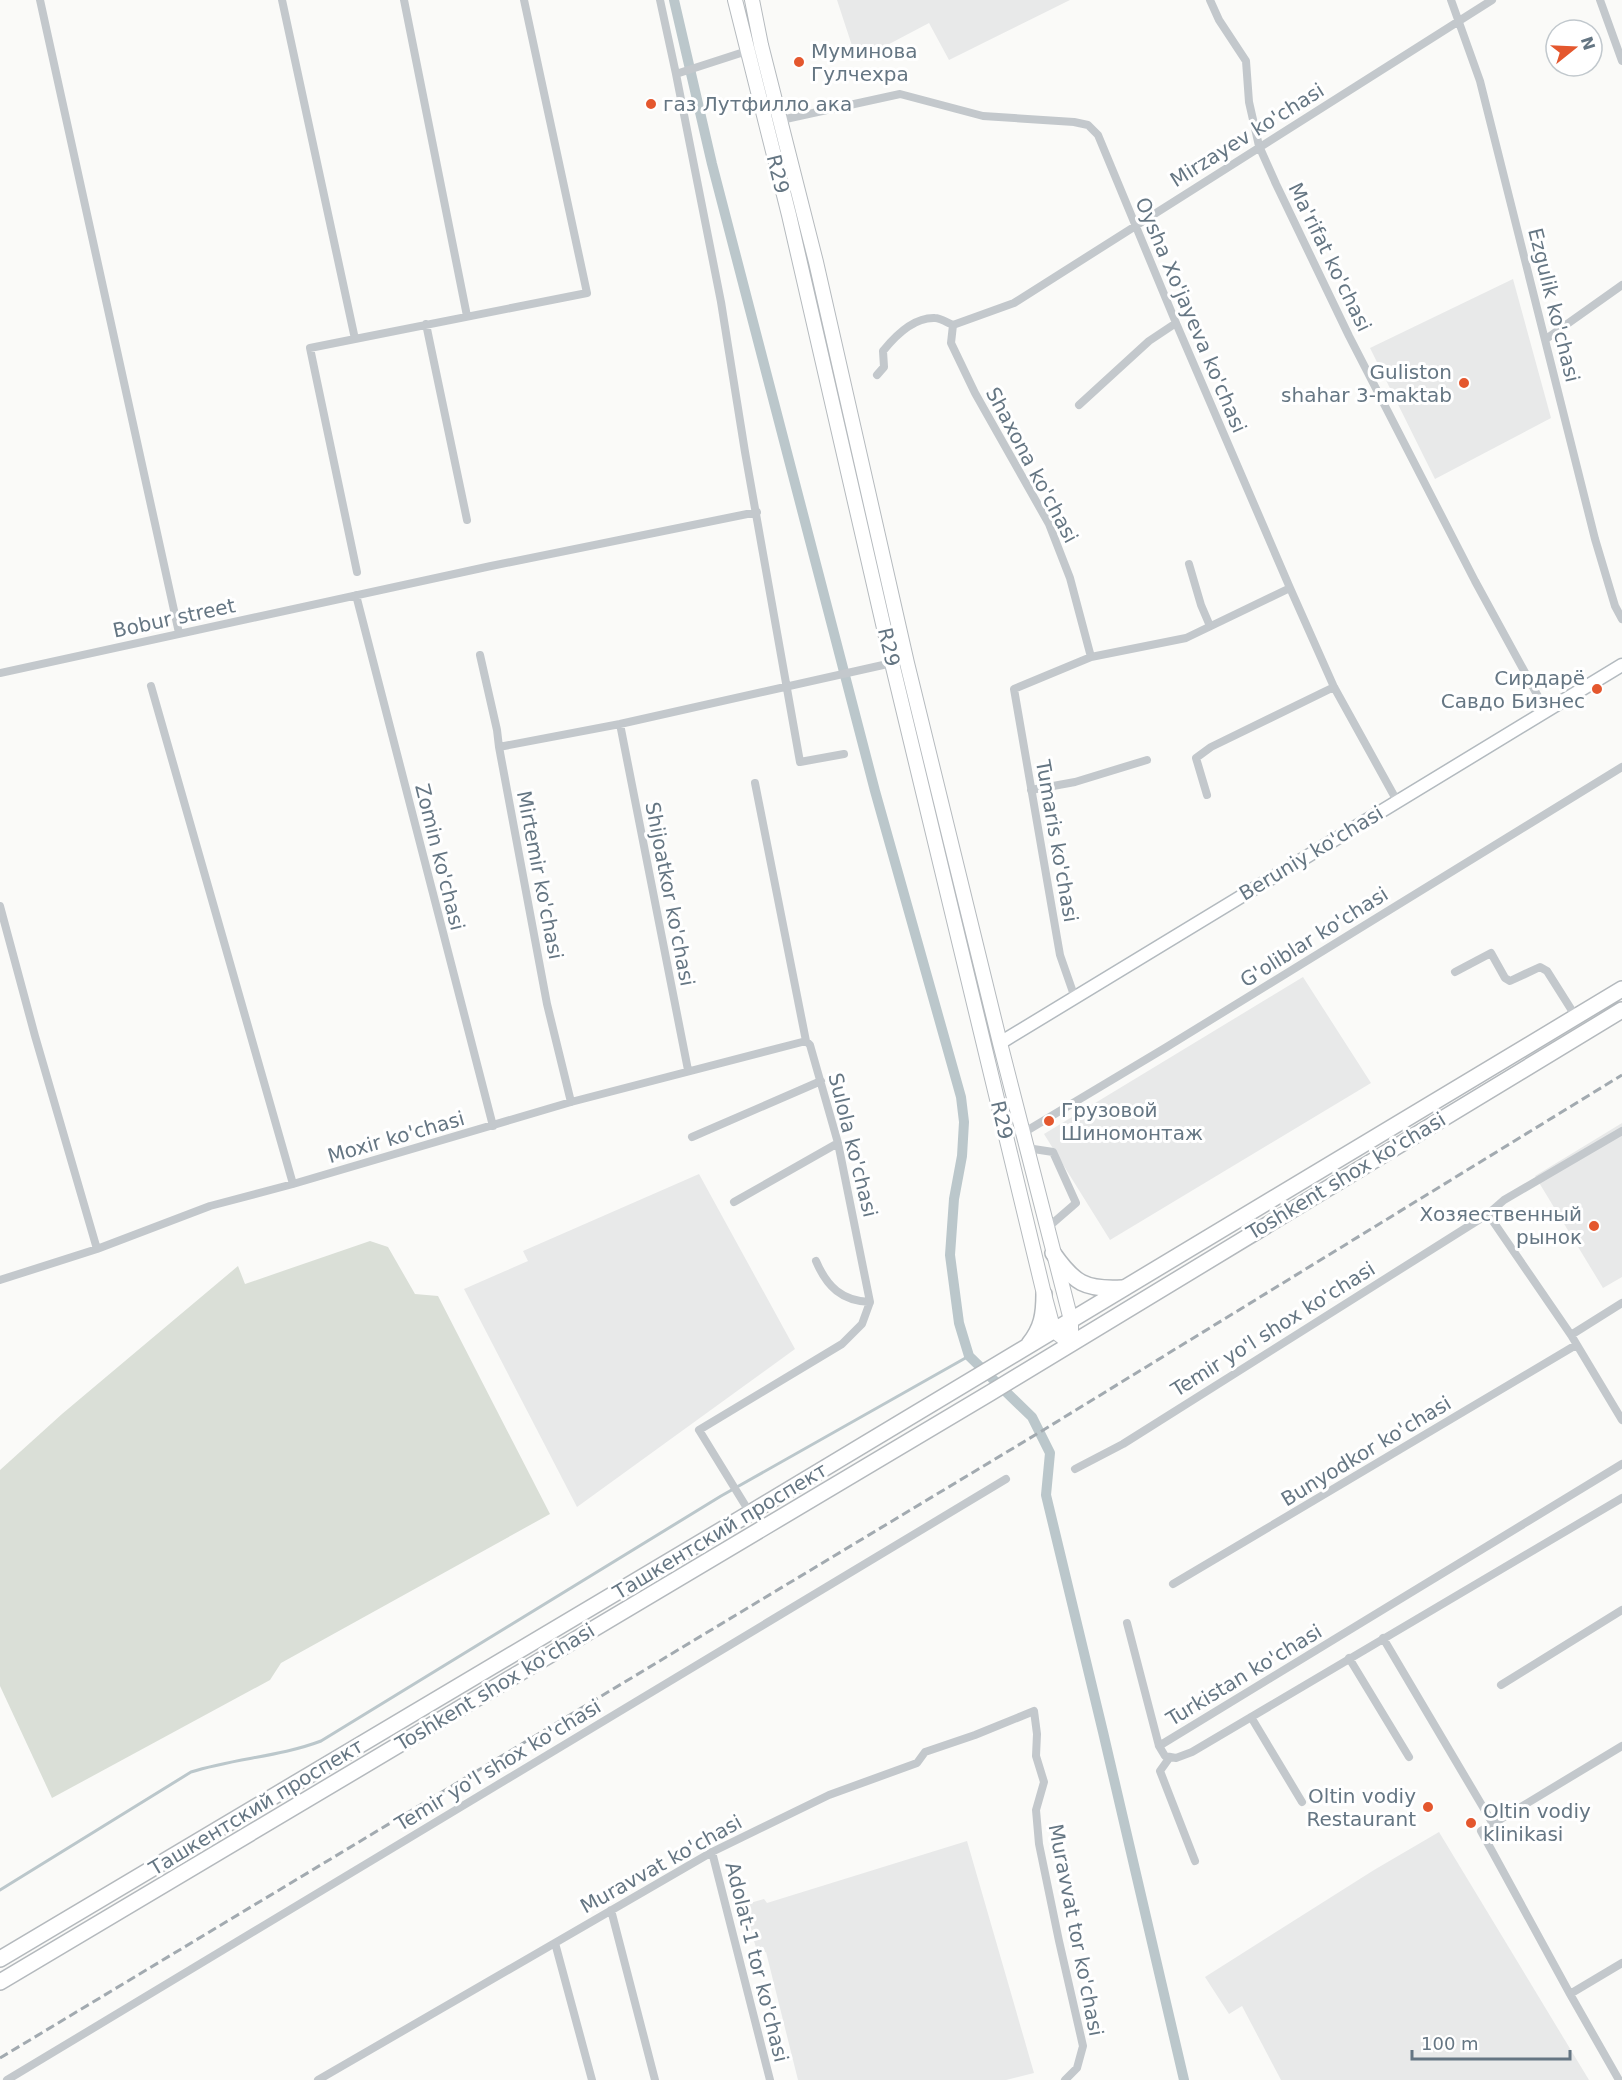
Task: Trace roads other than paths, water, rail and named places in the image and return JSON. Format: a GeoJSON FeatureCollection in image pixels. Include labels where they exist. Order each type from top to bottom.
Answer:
{"type":"FeatureCollection","features":[{"type":"Feature","properties":{"kind":"highway","name":"Toshkent shox ko'chasi"},"geometry":{"type":"LineString","coordinates":[[1054,1330],[1622,989]]}},
{"type":"Feature","properties":{"kind":"highway","name":"Toshkent shox ko'chasi"},"geometry":{"type":"LineString","coordinates":[[0,1982],[990,1394],[1136,1303],[1622,1010]]}},
{"type":"Feature","properties":{"kind":"highway"},"geometry":{"type":"LineString","coordinates":[[1053,1253],[1065,1270],[1082,1284],[1101,1289],[1125,1288]]}},
{"type":"Feature","properties":{"kind":"highway"},"geometry":{"type":"LineString","coordinates":[[1125,1288],[1122,1290],[1124,1299],[1130,1303],[1136,1303]]}},
{"type":"Feature","properties":{"kind":"highway"},"geometry":{"type":"LineString","coordinates":[[1024,1349],[1041,1324],[1044,1294]]}},
{"type":"Feature","properties":{"kind":"highway","name":"Ташкентский проспект"},"geometry":{"type":"LineString","coordinates":[[0,1959],[1054,1330]]}},
{"type":"Feature","properties":{"kind":"main road","name":"R29"},"geometry":{"type":"LineString","coordinates":[[735,0],[791,225],[892,663],[1054,1330]]}},
{"type":"Feature","properties":{"kind":"main road","name":"R29"},"geometry":{"type":"LineString","coordinates":[[752,0],[761,45],[816,262],[907,663],[1046,1229],[1071,1320],[1071,1344]]}},
{"type":"Feature","properties":{"kind":"main road"},"geometry":{"type":"LineString","coordinates":[[1054,1330],[1071,1344]]}},
{"type":"Feature","properties":{"kind":"street"},"geometry":{"type":"LineString","coordinates":[[40,0],[179,633]]}},
{"type":"Feature","properties":{"kind":"street"},"geometry":{"type":"LineString","coordinates":[[282,0],[355,339]]}},
{"type":"Feature","properties":{"kind":"street"},"geometry":{"type":"LineString","coordinates":[[404,0],[467,316]]}},
{"type":"Feature","properties":{"kind":"street"},"geometry":{"type":"LineString","coordinates":[[357,572],[310,348],[587,293],[524,0]]}},
{"type":"Feature","properties":{"kind":"street"},"geometry":{"type":"LineString","coordinates":[[660,0],[679,73],[800,762],[844,754]]}},
{"type":"Feature","properties":{"kind":"street","name":"Ma'rifat ko'chasi"},"geometry":{"type":"LineString","coordinates":[[1210,0],[1219,20],[1246,61],[1249,102],[1259,146],[1349,336],[1475,581],[1546,711]]}},
{"type":"Feature","properties":{"kind":"street","name":"Ezgulik ko'chasi"},"geometry":{"type":"LineString","coordinates":[[1451,0],[1480,81],[1595,539],[1615,606],[1622,618]]}},
{"type":"Feature","properties":{"kind":"street","name":"Mirzayev ko'chasi"},"geometry":{"type":"LineString","coordinates":[[953,325],[1014,303],[1492,0]]}},
{"type":"Feature","properties":{"kind":"street"},"geometry":{"type":"LineString","coordinates":[[1600,0],[1622,61]]}},
{"type":"Feature","properties":{"kind":"street"},"geometry":{"type":"LineString","coordinates":[[679,73],[747,51]]}},
{"type":"Feature","properties":{"kind":"street","name":"Oysha Xo'jayeva ko'chasi"},"geometry":{"type":"LineString","coordinates":[[781,120],[900,94],[983,116],[1074,122],[1088,126],[1098,135],[1176,323],[1334,687],[1397,801]]}},
{"type":"Feature","properties":{"kind":"street"},"geometry":{"type":"LineString","coordinates":[[1546,339],[1622,285]]}},
{"type":"Feature","properties":{"kind":"street"},"geometry":{"type":"LineString","coordinates":[[877,375],[884,367],[883,351],[897,333],[919,321],[936,318],[953,325]]}},
{"type":"Feature","properties":{"kind":"street"},"geometry":{"type":"LineString","coordinates":[[1078,405],[1149,341],[1176,323]]}},
{"type":"Feature","properties":{"kind":"street"},"geometry":{"type":"LineString","coordinates":[[426,324],[466,520]]}},
{"type":"Feature","properties":{"kind":"street","name":"Shaxona ko'chasi"},"geometry":{"type":"LineString","coordinates":[[953,325],[951,343],[975,393],[1049,524],[1070,578],[1091,657]]}},
{"type":"Feature","properties":{"kind":"street","name":"Bobur street"},"geometry":{"type":"LineString","coordinates":[[0,673],[356,595],[757,512]]}},
{"type":"Feature","properties":{"kind":"street"},"geometry":{"type":"LineString","coordinates":[[1189,564],[1210,626]]}},
{"type":"Feature","properties":{"kind":"street"},"geometry":{"type":"LineString","coordinates":[[1091,657],[1186,638],[1290,588]]}},
{"type":"Feature","properties":{"kind":"street","name":"Zomin ko'chasi"},"geometry":{"type":"LineString","coordinates":[[356,595],[493,1126]]}},
{"type":"Feature","properties":{"kind":"street","name":"Mirtemir ko'chasi"},"geometry":{"type":"LineString","coordinates":[[480,655],[497,730],[547,1004],[571,1102]]}},
{"type":"Feature","properties":{"kind":"street","name":"Tumaris ko'chasi"},"geometry":{"type":"LineString","coordinates":[[1075,998],[1060,955],[1014,689],[1091,657]]}},
{"type":"Feature","properties":{"kind":"street"},"geometry":{"type":"LineString","coordinates":[[499,747],[620,724],[892,663]]}},
{"type":"Feature","properties":{"kind":"street","name":"Beruniy ko'chasi"},"geometry":{"type":"LineString","coordinates":[[1000,1043],[1622,664]]}},
{"type":"Feature","properties":{"kind":"street"},"geometry":{"type":"LineString","coordinates":[[152,686],[292,1184]]}},
{"type":"Feature","properties":{"kind":"street"},"geometry":{"type":"LineString","coordinates":[[1207,795],[1196,758],[1211,747],[1334,687]]}},
{"type":"Feature","properties":{"kind":"street","name":"Shijoatkor ko'chasi"},"geometry":{"type":"LineString","coordinates":[[620,724],[688,1070]]}},
{"type":"Feature","properties":{"kind":"street"},"geometry":{"type":"LineString","coordinates":[[1031,790],[1075,782],[1147,760]]}},
{"type":"Feature","properties":{"kind":"street","name":"G'oliblar ko'chasi"},"geometry":{"type":"LineString","coordinates":[[1023,1133],[1622,767]]}},
{"type":"Feature","properties":{"kind":"street","name":"Sulola ko'chasi"},"geometry":{"type":"LineString","coordinates":[[755,783],[806,1041],[810,1046],[821,1081],[838,1143],[870,1302]]}},
{"type":"Feature","properties":{"kind":"street"},"geometry":{"type":"LineString","coordinates":[[0,906],[97,1249]]}},
{"type":"Feature","properties":{"kind":"street"},"geometry":{"type":"LineString","coordinates":[[1455,972],[1491,953],[1505,978],[1510,981],[1540,967],[1546,971],[1576,1017]]}},
{"type":"Feature","properties":{"kind":"street","name":"Moxir ko'chasi"},"geometry":{"type":"LineString","coordinates":[[0,1280],[97,1249],[210,1206],[571,1102],[806,1041]]}},
{"type":"Feature","properties":{"kind":"street"},"geometry":{"type":"LineString","coordinates":[[692,1137],[821,1081]]}},
{"type":"Feature","properties":{"kind":"street","name":"Temir yo'l shox ko'chasi"},"geometry":{"type":"LineString","coordinates":[[1075,1469],[1123,1444],[1488,1214],[1504,1200],[1622,1131]]}},
{"type":"Feature","properties":{"kind":"street"},"geometry":{"type":"LineString","coordinates":[[734,1202],[838,1143]]}},
{"type":"Feature","properties":{"kind":"street"},"geometry":{"type":"LineString","coordinates":[[1027,1148],[1053,1152],[1076,1203],[1046,1229]]}},
{"type":"Feature","properties":{"kind":"street"},"geometry":{"type":"LineString","coordinates":[[1488,1214],[1571,1335],[1622,1420]]}},
{"type":"Feature","properties":{"kind":"street"},"geometry":{"type":"LineString","coordinates":[[750,1513],[699,1430],[842,1344],[862,1324],[870,1302],[856,1302],[838,1292],[821,1273],[816,1261]]}},
{"type":"Feature","properties":{"kind":"street"},"geometry":{"type":"LineString","coordinates":[[1571,1335],[1622,1303]]}},
{"type":"Feature","properties":{"kind":"street","name":"Bunyodkor ko'chasi"},"geometry":{"type":"LineString","coordinates":[[1173,1584],[1576,1345]]}},
{"type":"Feature","properties":{"kind":"street","name":"Turkistan ko'chasi"},"geometry":{"type":"LineString","coordinates":[[1622,1464],[1159,1746],[1165,1756],[1176,1758],[1192,1752],[1622,1498]]}},
{"type":"Feature","properties":{"kind":"street","name":"Temir yo'l shox ko'chasi"},"geometry":{"type":"LineString","coordinates":[[7,2080],[1005,1479]]}},
{"type":"Feature","properties":{"kind":"street"},"geometry":{"type":"LineString","coordinates":[[1502,1685],[1622,1610]]}},
{"type":"Feature","properties":{"kind":"street"},"geometry":{"type":"LineString","coordinates":[[1127,1623],[1159,1746]]}},
{"type":"Feature","properties":{"kind":"street"},"geometry":{"type":"LineString","coordinates":[[1383,1638],[1493,1824]]}},
{"type":"Feature","properties":{"kind":"street"},"geometry":{"type":"LineString","coordinates":[[1349,1658],[1409,1757]]}},
{"type":"Feature","properties":{"kind":"street","name":"Muravvat ko'chasi"},"geometry":{"type":"LineString","coordinates":[[318,2080],[712,1852],[830,1795],[917,1763],[925,1752],[1034,1711]]}},
{"type":"Feature","properties":{"kind":"street","name":"Muravvat tor ko'chasi"},"geometry":{"type":"LineString","coordinates":[[1034,1711],[1037,1734],[1036,1756],[1044,1782],[1035,1810],[1039,1844],[1083,2046],[1077,2068],[1065,2080]]}},
{"type":"Feature","properties":{"kind":"street"},"geometry":{"type":"LineString","coordinates":[[1251,1717],[1302,1802]]}},
{"type":"Feature","properties":{"kind":"street"},"geometry":{"type":"LineString","coordinates":[[1619,2080],[1481,1831],[1622,1746]]}},
{"type":"Feature","properties":{"kind":"street"},"geometry":{"type":"LineString","coordinates":[[1170,1756],[1160,1771],[1195,1861]]}},
{"type":"Feature","properties":{"kind":"street","name":"Adolat-1 tor ko'chasi"},"geometry":{"type":"LineString","coordinates":[[712,1852],[770,2080]]}},
{"type":"Feature","properties":{"kind":"street"},"geometry":{"type":"LineString","coordinates":[[611,1910],[655,2080]]}},
{"type":"Feature","properties":{"kind":"street"},"geometry":{"type":"LineString","coordinates":[[555,1943],[592,2080]]}},
{"type":"Feature","properties":{"kind":"street"},"geometry":{"type":"LineString","coordinates":[[1570,1994],[1622,1963]]}},
{"type":"Feature","properties":{"kind":"waterway"},"geometry":{"type":"LineString","coordinates":[[674,0],[712,164],[875,791],[961,1097],[964,1122],[962,1156],[954,1199],[950,1255],[959,1323],[969,1356],[1032,1417],[1050,1453],[1046,1495],[1184,2080]]}},
{"type":"Feature","properties":{"kind":"waterway"},"geometry":{"type":"LineString","coordinates":[[0,1890],[191,1772],[289,1751],[321,1741],[721,1496],[969,1356]]}},
{"type":"Feature","properties":{"kind":"railway"},"geometry":{"type":"LineString","coordinates":[[0,2058],[1045,1429],[1622,1075]]}},
{"type":"Feature","properties":{"kind":"place","name":"Муминова Гулчехра"},"geometry":{"type":"Point","coordinates":[799,62]}},
{"type":"Feature","properties":{"kind":"place","name":"газ Лутфилло ака"},"geometry":{"type":"Point","coordinates":[651,104]}},
{"type":"Feature","properties":{"kind":"place","name":"Guliston shahar 3-maktab"},"geometry":{"type":"Point","coordinates":[1464,383]}},
{"type":"Feature","properties":{"kind":"place","name":"Сирдарё Савдо Бизнес"},"geometry":{"type":"Point","coordinates":[1597,689]}},
{"type":"Feature","properties":{"kind":"place","name":"Грузовой Шиномонтаж"},"geometry":{"type":"Point","coordinates":[1049,1121]}},
{"type":"Feature","properties":{"kind":"place","name":"Хозяественный рынок"},"geometry":{"type":"Point","coordinates":[1594,1226]}},
{"type":"Feature","properties":{"kind":"place","name":"Oltin vodiy Restaurant"},"geometry":{"type":"Point","coordinates":[1428,1807]}},
{"type":"Feature","properties":{"kind":"place","name":"Oltin vodiy klinikasi"},"geometry":{"type":"Point","coordinates":[1471,1823]}}]}
